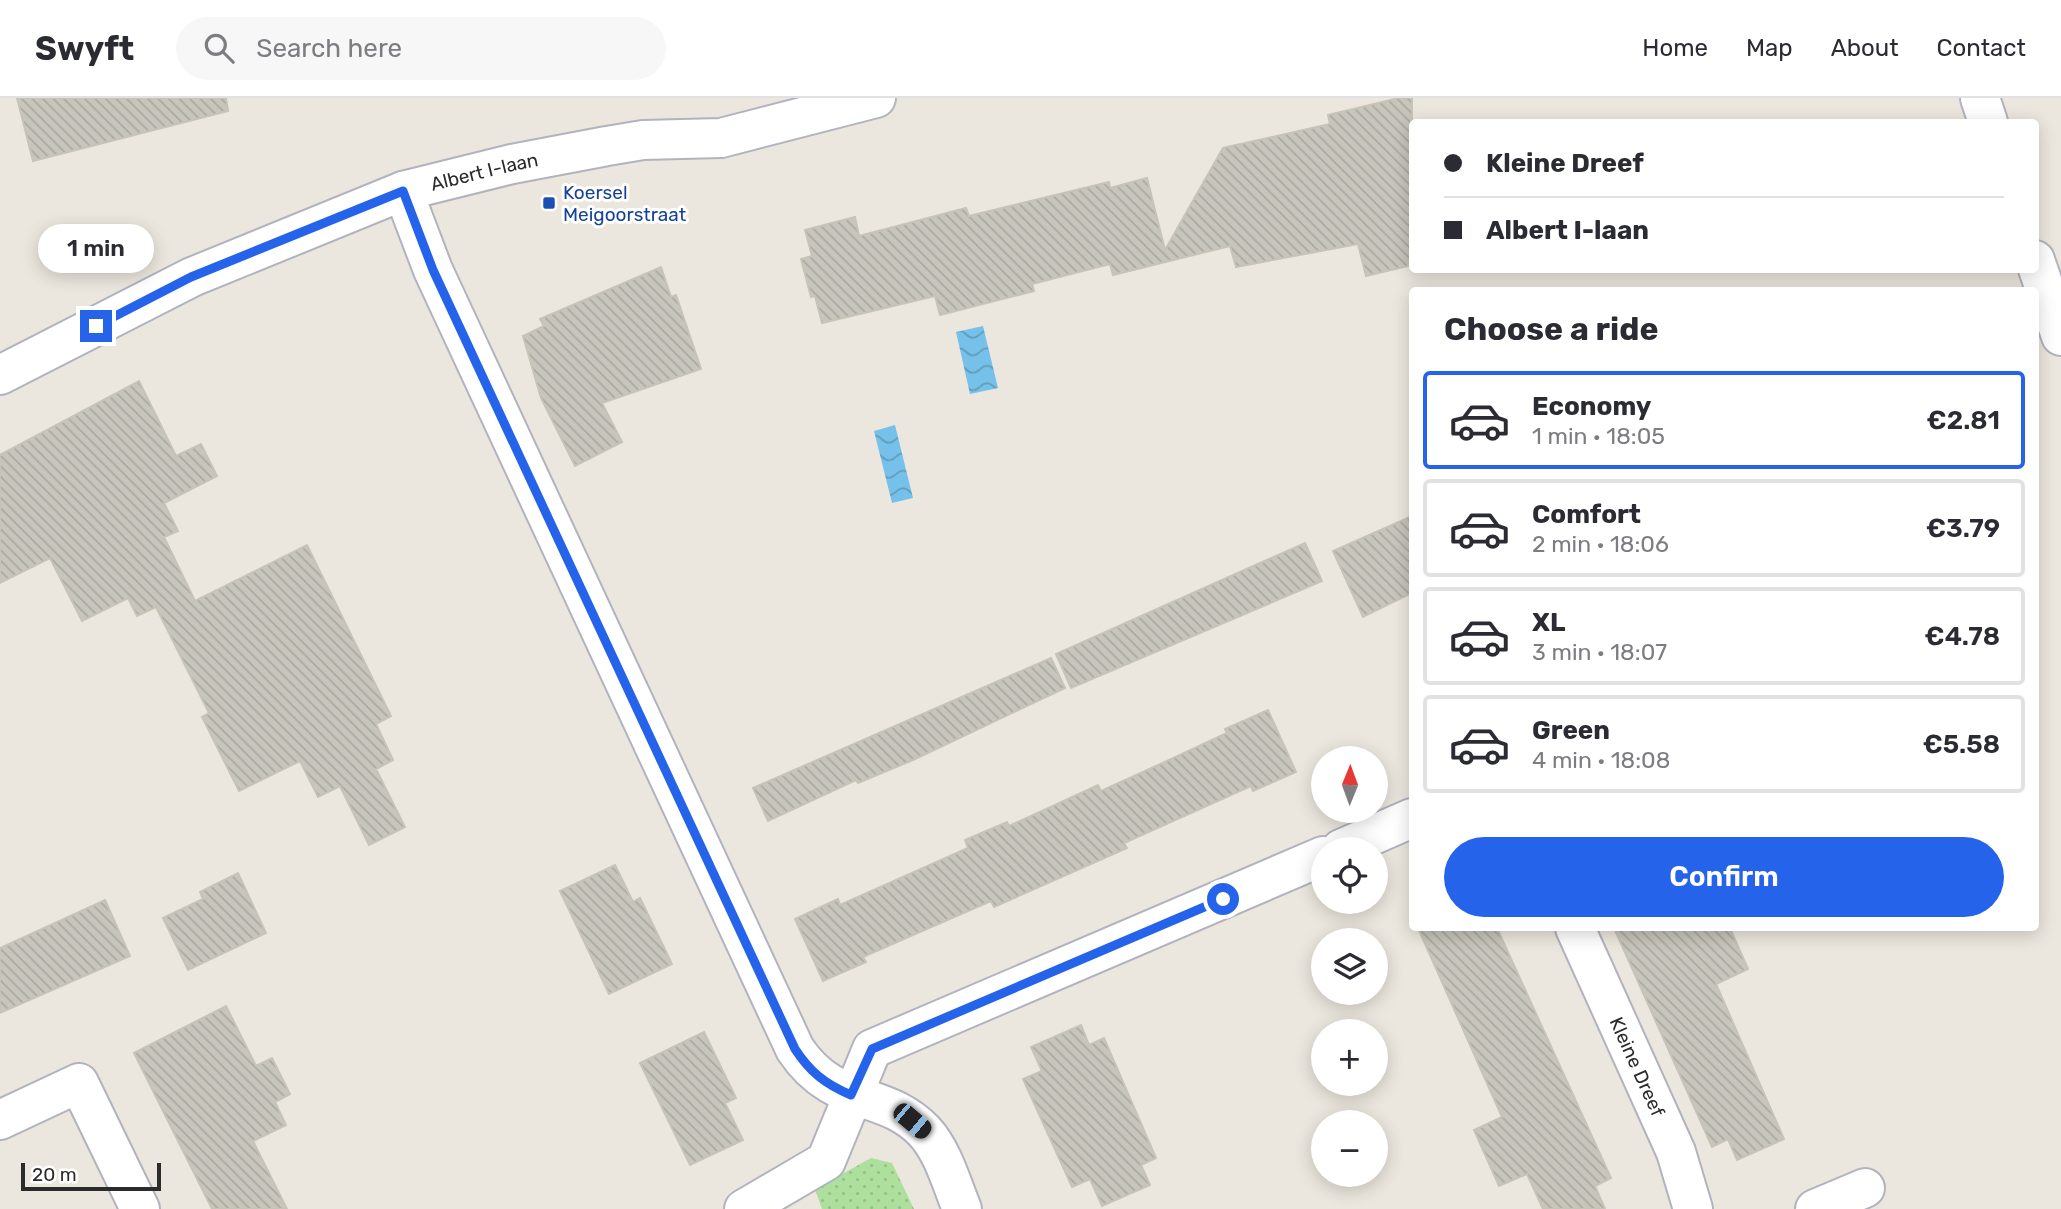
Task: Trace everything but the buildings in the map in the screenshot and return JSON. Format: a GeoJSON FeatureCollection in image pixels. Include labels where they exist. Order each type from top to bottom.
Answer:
{"type":"FeatureCollection","features":[{"type":"Feature","properties":{"kind":"street","name":"Albert I-laan"},"geometry":{"type":"LineString","coordinates":[[0,375],[191,277],[403,191],[512,164],[643,140],[721,138],[876,98]]}},
{"type":"Feature","properties":{"kind":"street"},"geometry":{"type":"LineString","coordinates":[[1980,98],[1987,119]]}},
{"type":"Feature","properties":{"kind":"street"},"geometry":{"type":"LineString","coordinates":[[403,191],[433,270],[795,1049],[808,1068],[820,1079],[851,1095],[901,1114],[924,1132],[933,1144],[962,1209]]}},
{"type":"Feature","properties":{"kind":"street"},"geometry":{"type":"LineString","coordinates":[[2039,272],[2061,336]]}},
{"type":"Feature","properties":{"kind":"street"},"geometry":{"type":"LineString","coordinates":[[1368,837],[1409,819]]}},
{"type":"Feature","properties":{"kind":"street"},"geometry":{"type":"LineString","coordinates":[[744,1209],[826,1161],[872,1049],[1311,861]]}},
{"type":"Feature","properties":{"kind":"street","name":"Kleine Dreef"},"geometry":{"type":"LineString","coordinates":[[1576,931],[1676,1152],[1693,1209]]}},
{"type":"Feature","properties":{"kind":"street"},"geometry":{"type":"LineString","coordinates":[[0,1120],[79,1083],[139,1209]]}},
{"type":"Feature","properties":{"kind":"street"},"geometry":{"type":"LineString","coordinates":[[1815,1209],[1865,1188]]}},
{"type":"Feature","properties":{"kind":"green space"},"geometry":{"type":"Polygon","coordinates":[[[871,1158],[892,1163],[914,1209],[822,1209],[815,1189],[871,1158]]]}},
{"type":"Feature","properties":{"kind":"water"},"geometry":{"type":"Polygon","coordinates":[[[983,326],[998,388],[970,394],[956,332],[983,326]]]}},
{"type":"Feature","properties":{"kind":"water"},"geometry":{"type":"Polygon","coordinates":[[[895,425],[913,498],[892,503],[874,431],[895,425]]]}},
{"type":"Feature","properties":{"kind":"place","name":"Koersel Meigoorstraat"},"geometry":{"type":"Point","coordinates":[549,203]}},
{"type":"Feature","properties":{"kind":"route"},"geometry":{"type":"LineString","coordinates":[[96,326],[191,277],[403,191],[433,270],[795,1049],[808,1068],[831,1087],[851,1095],[872,1049],[1223,899]]}}]}
